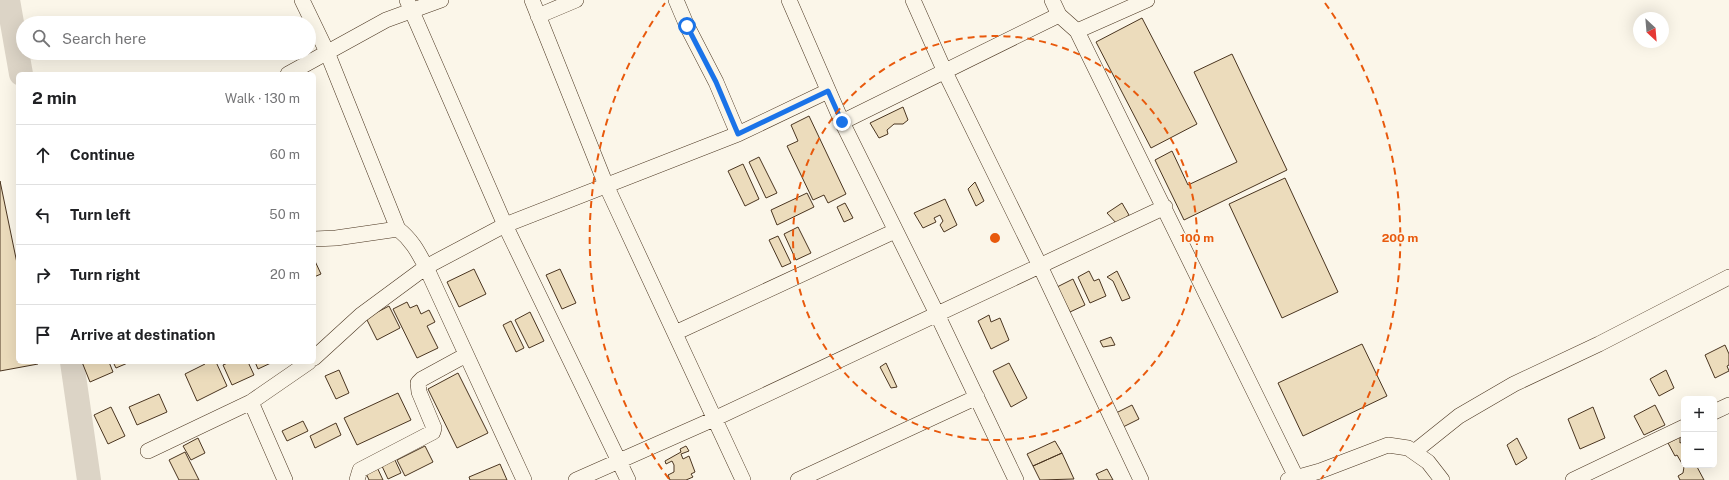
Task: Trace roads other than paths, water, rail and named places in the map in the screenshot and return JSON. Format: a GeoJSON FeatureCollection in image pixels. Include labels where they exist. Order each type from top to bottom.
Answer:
{"type":"FeatureCollection","features":[{"type":"Feature","properties":{"kind":"street"},"geometry":{"type":"LineString","coordinates":[[302,0],[310,16]]}},
{"type":"Feature","properties":{"kind":"street"},"geometry":{"type":"LineString","coordinates":[[316,58],[386,20],[409,5],[441,0]]}},
{"type":"Feature","properties":{"kind":"street"},"geometry":{"type":"LineString","coordinates":[[532,0],[606,185],[743,480]]}},
{"type":"Feature","properties":{"kind":"street"},"geometry":{"type":"LineString","coordinates":[[538,16],[576,0]]}},
{"type":"Feature","properties":{"kind":"street"},"geometry":{"type":"LineString","coordinates":[[676,0],[687,26],[716,82],[738,134]]}},
{"type":"Feature","properties":{"kind":"street"},"geometry":{"type":"LineString","coordinates":[[789,0],[842,122],[937,314],[1015,480]]}},
{"type":"Feature","properties":{"kind":"street"},"geometry":{"type":"LineString","coordinates":[[913,0],[945,72],[1040,266],[1141,480]]}},
{"type":"Feature","properties":{"kind":"street"},"geometry":{"type":"LineString","coordinates":[[1052,0],[1059,14],[1077,31],[1165,207],[1292,478],[1320,471],[1388,445],[1408,448],[1428,462],[1442,480]]}},
{"type":"Feature","properties":{"kind":"street"},"geometry":{"type":"LineString","coordinates":[[1077,31],[1147,0]]}},
{"type":"Feature","properties":{"kind":"street"},"geometry":{"type":"LineString","coordinates":[[409,5],[505,225],[628,480]]}},
{"type":"Feature","properties":{"kind":"street"},"geometry":{"type":"LineString","coordinates":[[842,122],[1059,14]]}},
{"type":"Feature","properties":{"kind":"street"},"geometry":{"type":"LineString","coordinates":[[316,29],[327,52],[398,229],[407,236],[415,246],[426,267],[524,480]]}},
{"type":"Feature","properties":{"kind":"street"},"geometry":{"type":"LineString","coordinates":[[292,72],[313,60]]}},
{"type":"Feature","properties":{"kind":"street"},"geometry":{"type":"LineString","coordinates":[[316,356],[361,315],[426,267],[505,225],[738,134],[828,91]]}},
{"type":"Feature","properties":{"kind":"street"},"geometry":{"type":"LineString","coordinates":[[576,480],[714,420],[1165,207]]}},
{"type":"Feature","properties":{"kind":"street"},"geometry":{"type":"LineString","coordinates":[[316,239],[336,238],[398,229]]}},
{"type":"Feature","properties":{"kind":"street"},"geometry":{"type":"LineString","coordinates":[[675,333],[895,231]]}},
{"type":"Feature","properties":{"kind":"street"},"geometry":{"type":"LineString","coordinates":[[1414,452],[1459,416],[1514,384],[1599,344],[1729,277]]}},
{"type":"Feature","properties":{"kind":"street"},"geometry":{"type":"LineString","coordinates":[[357,480],[360,470],[432,432],[434,428],[419,392],[418,383],[422,379],[466,355]]}},
{"type":"Feature","properties":{"kind":"street"},"geometry":{"type":"LineString","coordinates":[[148,451],[251,402],[306,364]]}},
{"type":"Feature","properties":{"kind":"street"},"geometry":{"type":"LineString","coordinates":[[798,480],[977,397]]}},
{"type":"Feature","properties":{"kind":"street"},"geometry":{"type":"LineString","coordinates":[[251,402],[285,480]]}},
{"type":"Feature","properties":{"kind":"street"},"geometry":{"type":"LineString","coordinates":[[1717,411],[1729,405]]}},
{"type":"Feature","properties":{"kind":"street"},"geometry":{"type":"LineString","coordinates":[[1573,480],[1681,428]]}},
{"type":"Feature","properties":{"kind":"waterway"},"geometry":{"type":"LineString","coordinates":[[8,0],[16,46]]}},
{"type":"Feature","properties":{"kind":"waterway"},"geometry":{"type":"LineString","coordinates":[[19,60],[21,72]]}},
{"type":"Feature","properties":{"kind":"waterway"},"geometry":{"type":"LineString","coordinates":[[72,364],[89,480]]}}]}
